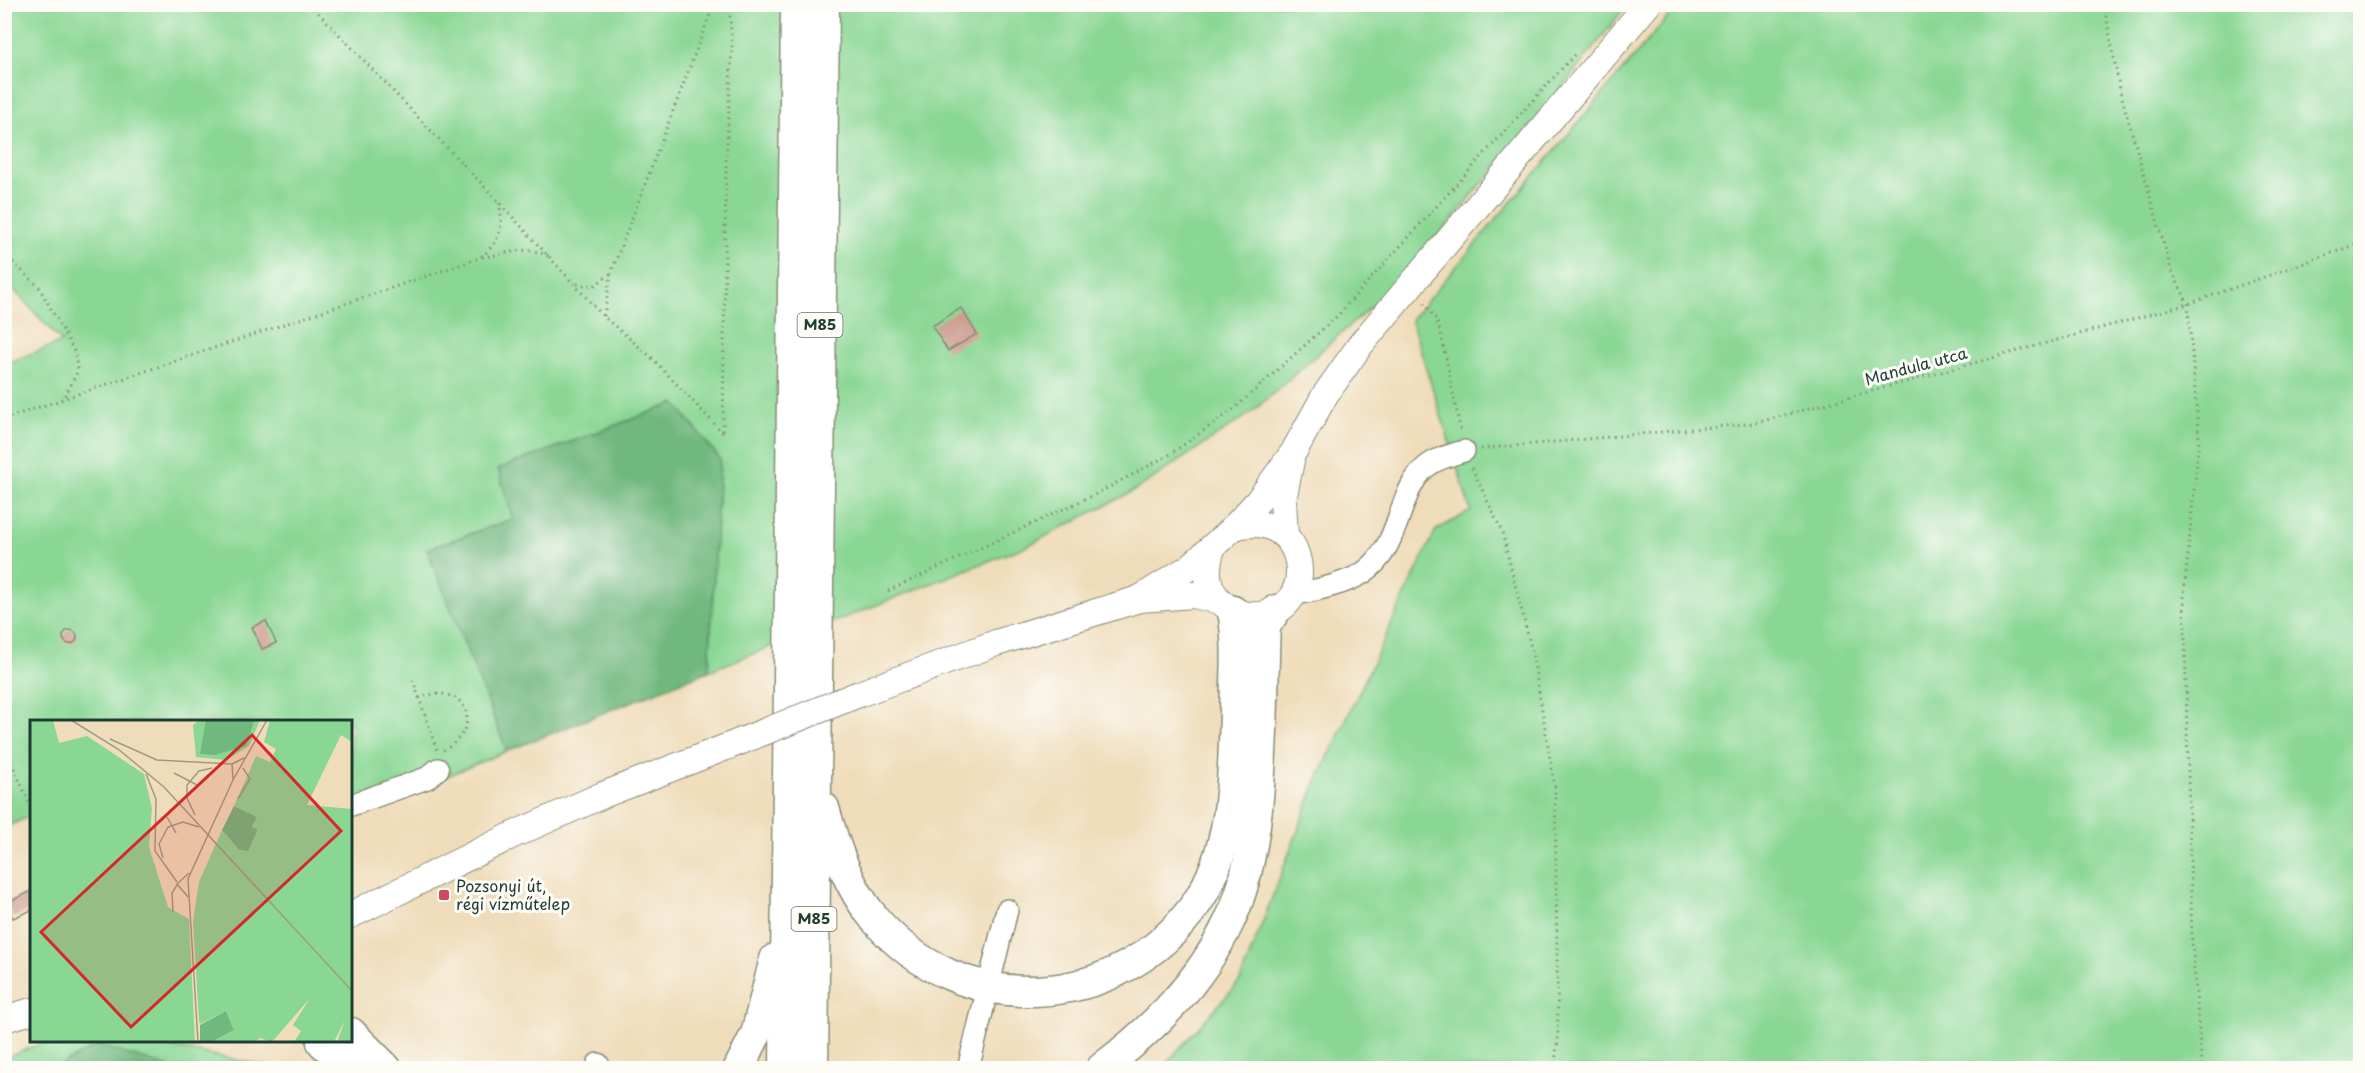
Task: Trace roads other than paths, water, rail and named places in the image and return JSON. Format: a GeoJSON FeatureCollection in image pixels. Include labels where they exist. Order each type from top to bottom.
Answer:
{"type":"FeatureCollection","features":[{"type":"Feature","properties":{"kind":"highway","name":"M85"},"geometry":{"type":"LineString","coordinates":[[785,1068],[796,4]]}},
{"type":"Feature","properties":{"kind":"highway","name":"M85"},"geometry":{"type":"LineString","coordinates":[[813,1068],[814,769],[824,4]]}},
{"type":"Feature","properties":{"kind":"highway"},"geometry":{"type":"LineString","coordinates":[[1102,1068],[1163,1017],[1198,975],[1230,921],[1248,866],[1257,809],[1265,626],[1284,603]]}},
{"type":"Feature","properties":{"kind":"highway"},"geometry":{"type":"LineString","coordinates":[[814,769],[835,846],[851,883],[874,918],[923,961],[953,976],[989,988],[1047,992],[1087,984],[1128,967],[1166,939],[1196,903],[1216,864],[1226,827],[1232,784],[1237,645],[1226,606]]}},
{"type":"Feature","properties":{"kind":"highway"},"geometry":{"type":"LineString","coordinates":[[739,1068],[756,1034],[786,912]]}},
{"type":"Feature","properties":{"kind":"highway"},"geometry":{"type":"LineString","coordinates":[[352,1034],[386,1068]]}},
{"type":"Feature","properties":{"kind":"highway"},"geometry":{"type":"LineString","coordinates":[[324,1043],[349,1068]]}},
{"type":"Feature","properties":{"kind":"main road"},"geometry":{"type":"LineString","coordinates":[[356,915],[525,830],[603,795],[859,694],[996,643],[1139,598],[1190,567],[1234,527],[1258,501],[1293,453],[1325,395],[1361,344],[1648,4]]}},
{"type":"Feature","properties":{"kind":"main road"},"geometry":{"type":"LineString","coordinates":[[1285,535],[1283,500],[1293,453]]}},
{"type":"Feature","properties":{"kind":"main road"},"geometry":{"type":"LineString","coordinates":[[1139,598],[1194,595],[1255,615],[1284,603],[1300,569],[1296,551],[1285,535],[1261,524],[1234,527]]}},
{"type":"Feature","properties":{"kind":"main road"},"geometry":{"type":"LineString","coordinates":[[1213,546],[1208,560],[1207,574],[1211,588],[1226,606]]}},
{"type":"Feature","properties":{"kind":"main road"},"geometry":{"type":"LineString","coordinates":[[4,1019],[30,1012]]}},
{"type":"Feature","properties":{"kind":"lane"},"geometry":{"type":"LineString","coordinates":[[1284,603],[1362,573],[1390,543],[1414,481],[1437,460],[1464,451]]}},
{"type":"Feature","properties":{"kind":"lane"},"geometry":{"type":"LineString","coordinates":[[1300,569],[1344,581]]}},
{"type":"Feature","properties":{"kind":"lane"},"geometry":{"type":"LineString","coordinates":[[352,805],[427,778],[438,761]]}},
{"type":"Feature","properties":{"kind":"lane"},"geometry":{"type":"LineString","coordinates":[[970,1060],[1007,910]]}},
{"type":"Feature","properties":{"kind":"place","name":"Pozsonyi út, régi vízműtelep"},"geometry":{"type":"Point","coordinates":[444,895]}}]}
